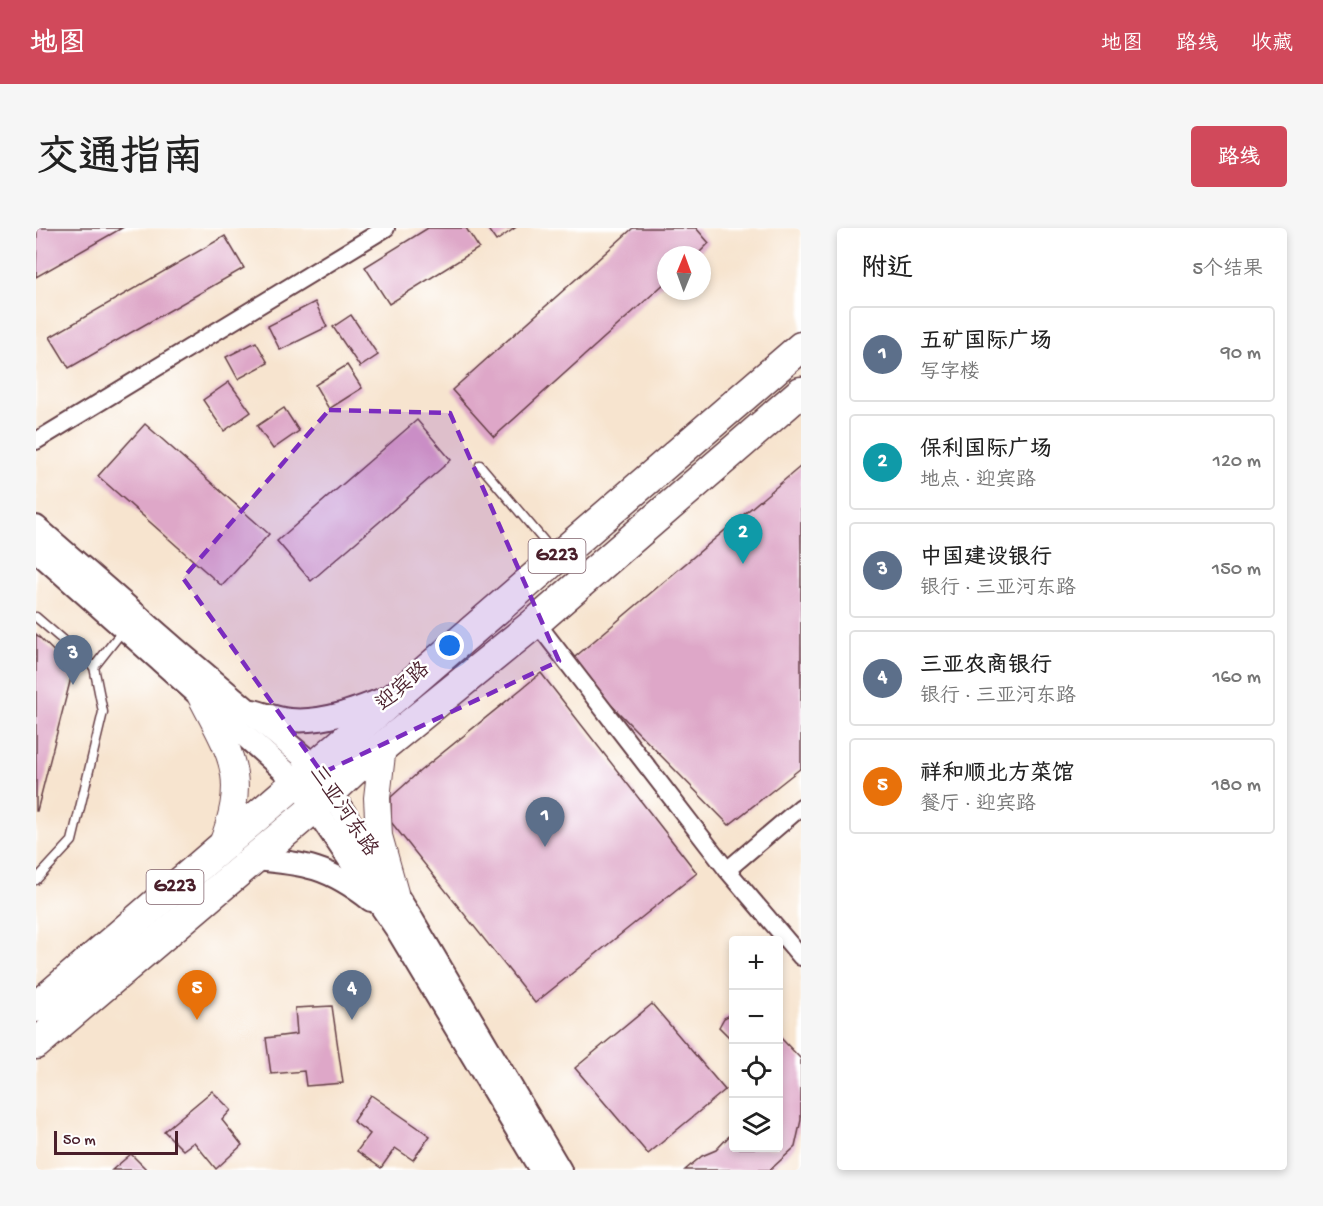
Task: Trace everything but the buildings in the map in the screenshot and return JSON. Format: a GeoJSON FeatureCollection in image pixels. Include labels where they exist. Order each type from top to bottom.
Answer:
{"type":"FeatureCollection","features":[{"type":"Feature","properties":{"kind":"highway","name":"迎宾路"},"geometry":{"type":"LineString","coordinates":[[36,1007],[801,347]]}},
{"type":"Feature","properties":{"kind":"highway","name":"迎宾路"},"geometry":{"type":"LineString","coordinates":[[36,1044],[383,746],[536,622],[801,392]]}},
{"type":"Feature","properties":{"kind":"main road","name":"三亚河东路"},"geometry":{"type":"LineString","coordinates":[[36,527],[248,710],[305,774],[560,1170]]}},
{"type":"Feature","properties":{"kind":"main road","name":"三亚河东路"},"geometry":{"type":"LineString","coordinates":[[36,550],[200,695],[305,774]]}},
{"type":"Feature","properties":{"kind":"main road"},"geometry":{"type":"LineString","coordinates":[[248,710],[290,720],[319,718],[354,710],[399,693]]}},
{"type":"Feature","properties":{"kind":"main road"},"geometry":{"type":"LineString","coordinates":[[200,695],[227,747],[235,769],[236,791],[232,818],[221,847]]}},
{"type":"Feature","properties":{"kind":"main road"},"geometry":{"type":"LineString","coordinates":[[383,746],[377,798],[379,836],[389,902]]}},
{"type":"Feature","properties":{"kind":"main road"},"geometry":{"type":"LineString","coordinates":[[254,859],[295,863],[324,870],[355,888],[389,902]]}},
{"type":"Feature","properties":{"kind":"main road","name":"三亚河东路"},"geometry":{"type":"LineString","coordinates":[[389,902],[541,1170]]}},
{"type":"Feature","properties":{"kind":"street"},"geometry":{"type":"LineString","coordinates":[[36,441],[386,228]]}},
{"type":"Feature","properties":{"kind":"street"},"geometry":{"type":"LineString","coordinates":[[536,622],[727,870],[801,957]]}},
{"type":"Feature","properties":{"kind":"street"},"geometry":{"type":"LineString","coordinates":[[727,870],[801,807]]}},
{"type":"Feature","properties":{"kind":"lane"},"geometry":{"type":"LineString","coordinates":[[480,465],[557,556]]}},
{"type":"Feature","properties":{"kind":"lane"},"geometry":{"type":"LineString","coordinates":[[36,617],[94,667],[103,712],[72,841],[36,880]]}},
{"type":"Feature","properties":{"kind":"lane"},"geometry":{"type":"LineString","coordinates":[[94,667],[124,629]]}},
{"type":"Feature","properties":{"kind":"highlighted area"},"geometry":{"type":"Polygon","coordinates":[[[329,410],[450,413],[559,661],[322,773],[183,578],[329,410]]]}},
{"type":"Feature","properties":{"kind":"place","name":"保利国际广场"},"geometry":{"type":"Point","coordinates":[743,564]}},
{"type":"Feature","properties":{"kind":"place","name":"中国建设银行"},"geometry":{"type":"Point","coordinates":[73,685]}},
{"type":"Feature","properties":{"kind":"place","name":"五矿国际广场"},"geometry":{"type":"Point","coordinates":[545,847]}},
{"type":"Feature","properties":{"kind":"place","name":"祥和顺北方菜馆"},"geometry":{"type":"Point","coordinates":[197,1020]}},
{"type":"Feature","properties":{"kind":"place","name":"三亚农商银行"},"geometry":{"type":"Point","coordinates":[352,1020]}}]}
